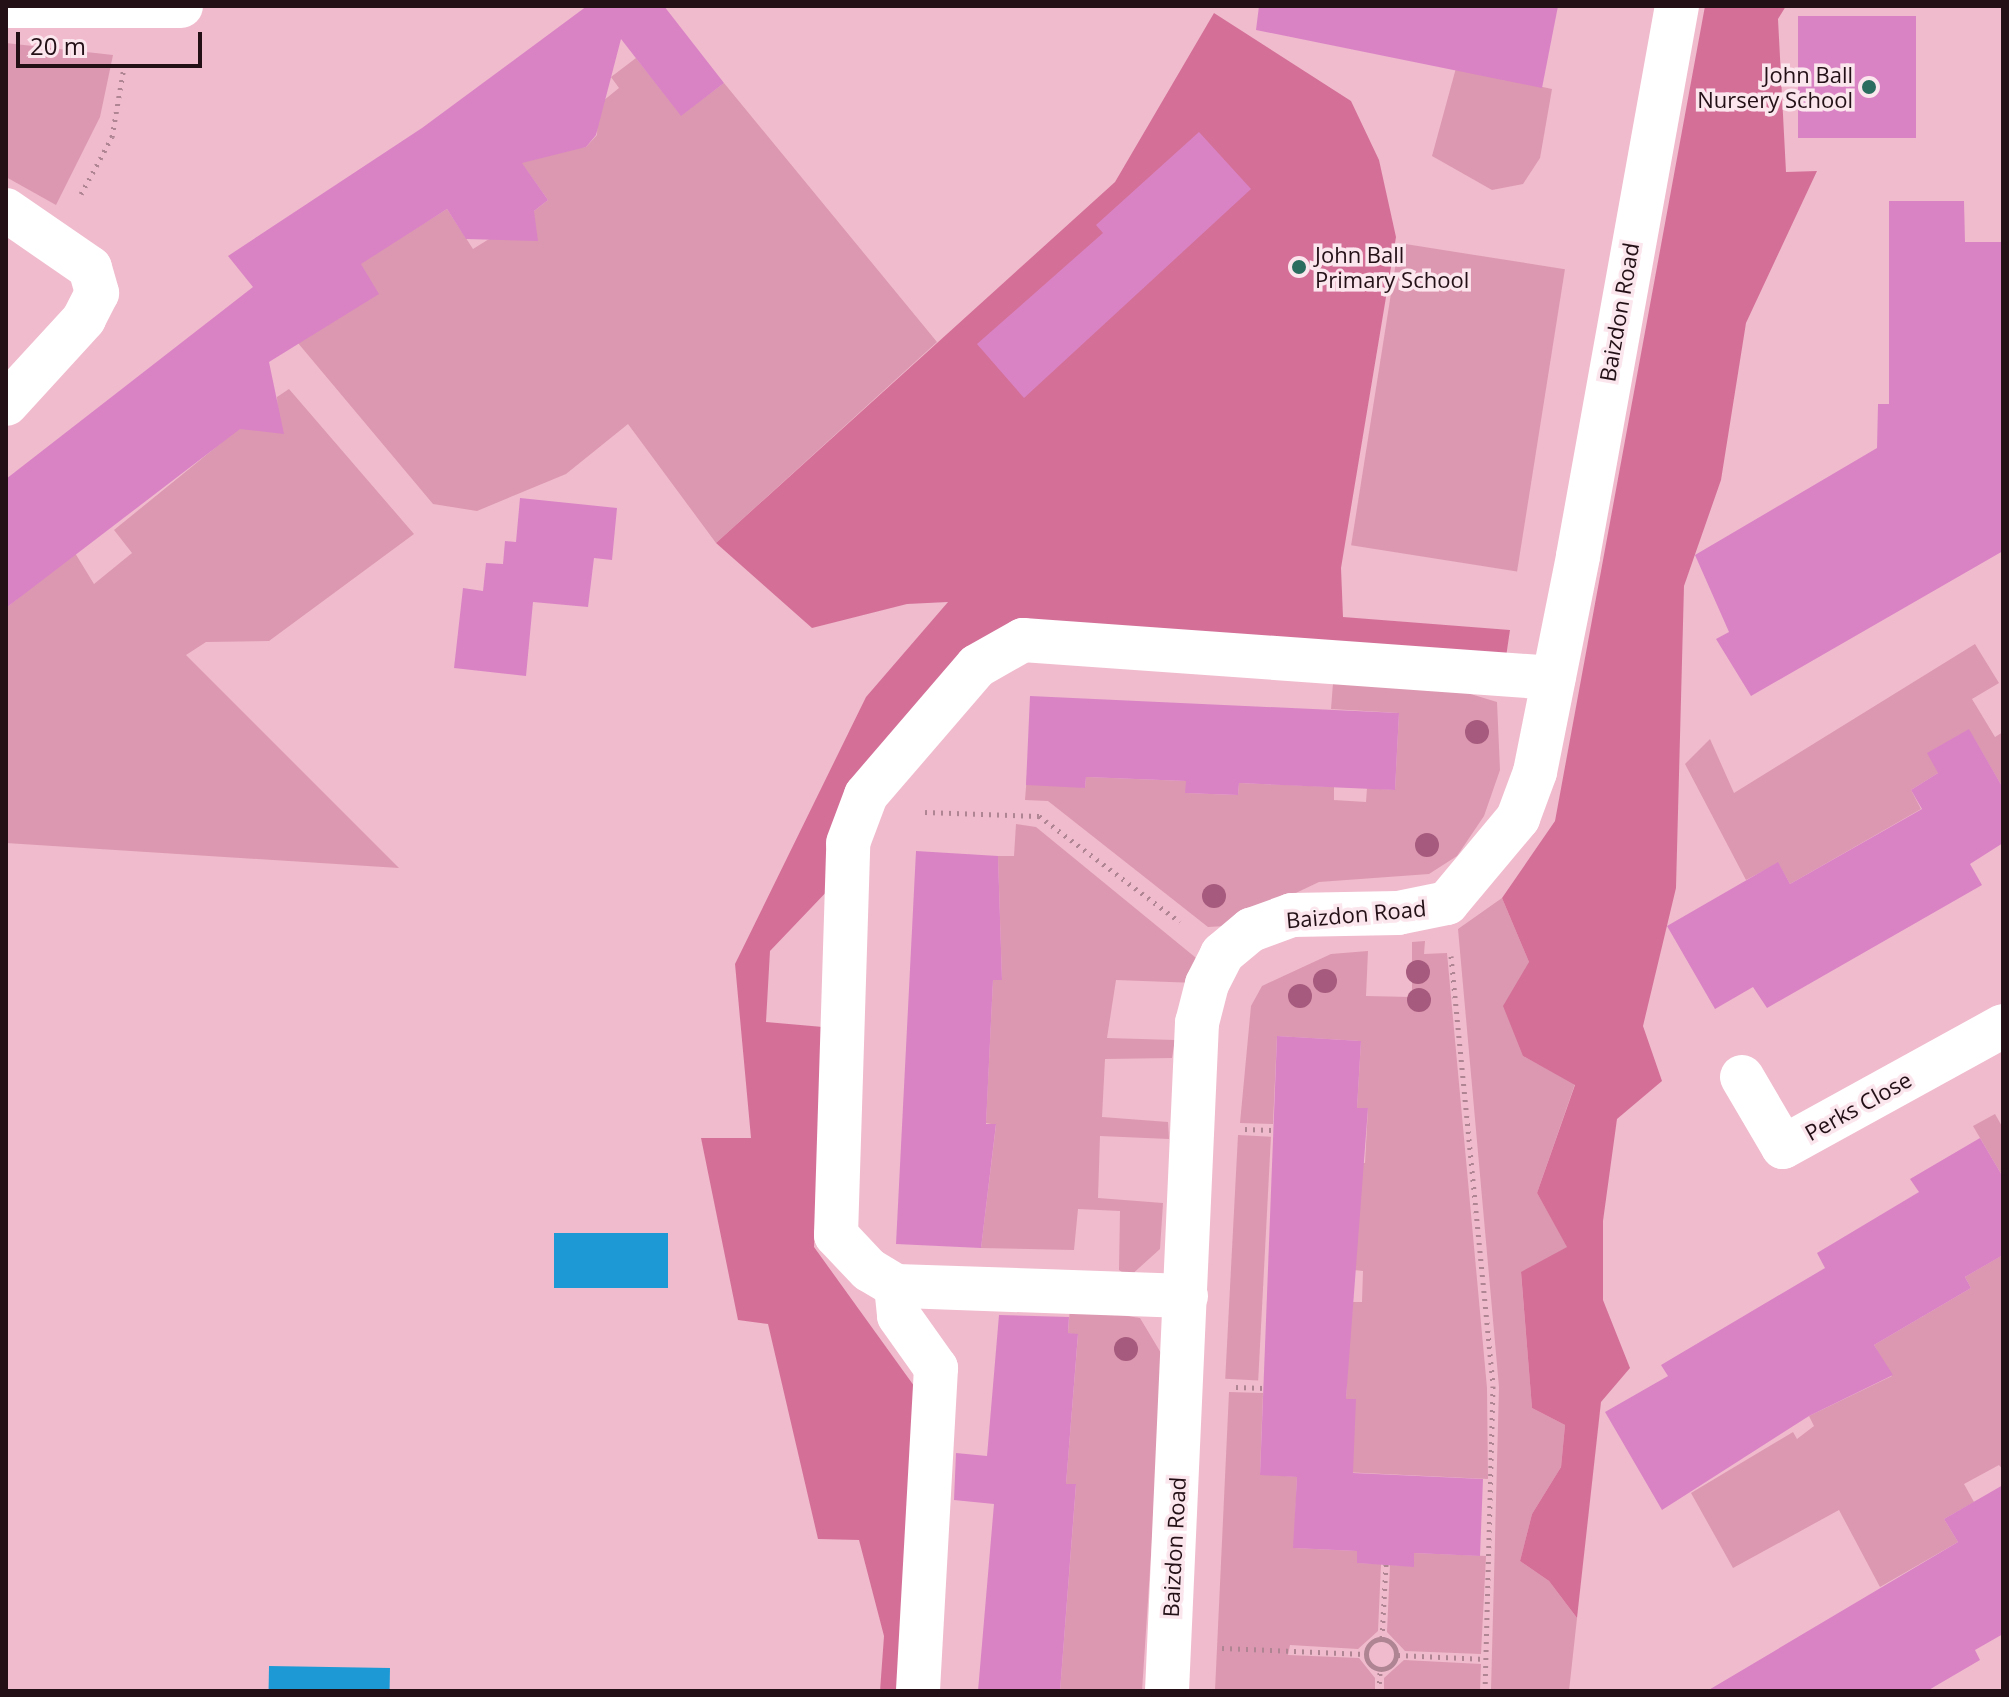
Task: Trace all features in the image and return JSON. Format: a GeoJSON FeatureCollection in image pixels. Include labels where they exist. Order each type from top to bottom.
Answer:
{"type":"FeatureCollection","features":[{"type":"Feature","properties":{"kind":"street"},"geometry":{"type":"LineString","coordinates":[[6,6],[134,9],[181,6]]}},
{"type":"Feature","properties":{"kind":"street","name":"Baizdon Road"},"geometry":{"type":"LineString","coordinates":[[1167,1691],[1197,1023],[1222,954],[1251,930],[1292,915],[1398,913],[1447,903],[1518,818],[1554,678],[1677,6]]}},
{"type":"Feature","properties":{"kind":"street"},"geometry":{"type":"LineString","coordinates":[[6,210],[90,268],[97,293],[84,319],[6,404]]}},
{"type":"Feature","properties":{"kind":"street"},"geometry":{"type":"LineString","coordinates":[[1186,1296],[896,1286],[869,1270],[836,1235],[848,843],[861,809],[977,666],[1023,640],[1554,678]]}},
{"type":"Feature","properties":{"kind":"street","name":"Perks Close"},"geometry":{"type":"LineString","coordinates":[[1742,1077],[1783,1147],[2003,1026]]}},
{"type":"Feature","properties":{"kind":"street"},"geometry":{"type":"LineString","coordinates":[[896,1286],[899,1316],[936,1368],[918,1691]]}},
{"type":"Feature","properties":{"kind":"path"},"geometry":{"type":"LineString","coordinates":[[76,202],[112,137],[134,9]]}},
{"type":"Feature","properties":{"kind":"path"},"geometry":{"type":"LineString","coordinates":[[861,809],[1039,816],[1222,954]]}},
{"type":"Feature","properties":{"kind":"path"},"geometry":{"type":"LineString","coordinates":[[1447,903],[1493,1386],[1485,1691]]}},
{"type":"Feature","properties":{"kind":"path"},"geometry":{"type":"LineString","coordinates":[[1365,1654],[1382,1638],[1386,1564]]}},
{"type":"Feature","properties":{"kind":"path"},"geometry":{"type":"LineString","coordinates":[[1382,1638],[1398,1655]]}},
{"type":"Feature","properties":{"kind":"path"},"geometry":{"type":"LineString","coordinates":[[1218,1647],[1365,1654],[1380,1670],[1379,1691]]}},
{"type":"Feature","properties":{"kind":"path"},"geometry":{"type":"LineString","coordinates":[[1380,1670],[1398,1655],[1486,1659]]}},
{"type":"Feature","properties":{"kind":"shaded area"},"geometry":{"type":"Polygon","coordinates":[[[1705,6],[1786,6],[1778,19],[1786,172],[1817,171],[1746,323],[1721,480],[1684,586],[1676,888],[1643,1026],[1662,1081],[1617,1119],[1603,1221],[1603,1300],[1630,1368],[1601,1402],[1577,1618],[1549,1581],[1520,1561],[1532,1514],[1561,1467],[1565,1425],[1532,1408],[1521,1272],[1567,1247],[1537,1193],[1575,1085],[1523,1056],[1503,1006],[1529,962],[1502,898],[1555,821],[1705,6]]]}},
{"type":"Feature","properties":{"kind":"shaded area","name":"John Ball Primary School"},"geometry":{"type":"Polygon","coordinates":[[[1214,13],[1351,101],[1379,160],[1396,237],[1341,568],[1343,617],[1510,630],[1506,657],[966,653],[833,885],[770,951],[766,1022],[823,1027],[814,1247],[917,1390],[903,1691],[880,1691],[884,1636],[859,1540],[818,1539],[768,1324],[738,1320],[701,1138],[751,1138],[735,964],[866,697],[948,602],[907,604],[812,628],[716,543],[1115,182],[1214,13]]]}},
{"type":"Feature","properties":{"kind":"shaded area"},"geometry":{"type":"Polygon","coordinates":[[[6,43],[113,55],[100,117],[56,205],[6,177],[6,43]]]}},
{"type":"Feature","properties":{"kind":"shaded area"},"geometry":{"type":"Polygon","coordinates":[[[636,58],[681,115],[724,83],[937,342],[716,543],[628,424],[566,474],[477,511],[433,504],[277,318],[378,294],[360,263],[447,209],[473,249],[534,211],[548,200],[515,154],[586,147],[597,135],[598,105],[619,88],[611,77],[636,58]]]}},
{"type":"Feature","properties":{"kind":"shaded area"},"geometry":{"type":"Polygon","coordinates":[[[1456,68],[1552,89],[1540,158],[1523,184],[1492,190],[1432,156],[1456,68]]]}},
{"type":"Feature","properties":{"kind":"shaded area"},"geometry":{"type":"Polygon","coordinates":[[[1399,243],[1565,269],[1517,572],[1351,545],[1399,243]]]}},
{"type":"Feature","properties":{"kind":"shaded area"},"geometry":{"type":"Polygon","coordinates":[[[289,389],[414,534],[269,641],[206,642],[186,655],[399,868],[6,843],[6,608],[75,553],[94,584],[132,553],[114,530],[242,426],[278,417],[277,397],[289,389]]]}},
{"type":"Feature","properties":{"kind":"shaded area"},"geometry":{"type":"Polygon","coordinates":[[[1975,644],[1999,683],[1972,699],[1995,737],[2003,732],[2003,788],[1969,730],[1938,773],[1911,790],[1921,809],[1790,884],[1778,863],[1746,880],[1685,764],[1710,739],[1734,793],[1975,644]]]}},
{"type":"Feature","properties":{"kind":"shaded area"},"geometry":{"type":"Polygon","coordinates":[[[1333,683],[1464,692],[1497,702],[1500,770],[1484,816],[1457,856],[1429,874],[1319,882],[1226,926],[1208,927],[1048,801],[1025,800],[1027,774],[1085,788],[1086,777],[1186,781],[1186,793],[1238,795],[1239,783],[1334,787],[1334,800],[1366,802],[1367,788],[1395,790],[1399,713],[1331,709],[1333,683]]]}},
{"type":"Feature","properties":{"kind":"shaded area"},"geometry":{"type":"Polygon","coordinates":[[[1016,824],[1036,827],[1201,962],[1197,983],[1116,980],[1107,1038],[1175,1040],[1172,1058],[1105,1059],[1102,1117],[1168,1122],[1169,1139],[1100,1136],[1098,1198],[1163,1203],[1160,1249],[1129,1277],[1119,1270],[1120,1211],[1078,1209],[1074,1250],[981,1248],[996,1125],[986,1123],[993,980],[1002,980],[998,856],[1014,856],[1016,824]]]}},
{"type":"Feature","properties":{"kind":"shaded area"},"geometry":{"type":"Polygon","coordinates":[[[1502,898],[1529,962],[1523,1056],[1575,1084],[1537,1193],[1568,1247],[1521,1273],[1532,1408],[1565,1425],[1561,1467],[1532,1514],[1520,1561],[1549,1581],[1577,1618],[1569,1691],[1491,1691],[1499,1387],[1458,929],[1502,898]]]}},
{"type":"Feature","properties":{"kind":"shaded area"},"geometry":{"type":"Polygon","coordinates":[[[1425,941],[1424,954],[1447,953],[1487,1388],[1488,1479],[1343,1472],[1355,1399],[1346,1399],[1351,1302],[1362,1302],[1363,1271],[1354,1270],[1355,1163],[1365,1163],[1368,1108],[1357,1108],[1361,1041],[1277,1036],[1273,1124],[1240,1123],[1251,1006],[1262,986],[1331,954],[1368,951],[1366,996],[1412,997],[1412,942],[1425,941]]]}},
{"type":"Feature","properties":{"kind":"shaded area"},"geometry":{"type":"Polygon","coordinates":[[[1995,1114],[2003,1128],[2003,1177],[1973,1126],[1995,1114]]]}},
{"type":"Feature","properties":{"kind":"shaded area"},"geometry":{"type":"Polygon","coordinates":[[[1238,1135],[1271,1137],[1258,1380],[1225,1379],[1238,1135]]]}},
{"type":"Feature","properties":{"kind":"shaded area"},"geometry":{"type":"Polygon","coordinates":[[[2003,1235],[2003,1470],[1999,1465],[1964,1484],[1974,1502],[1944,1519],[1958,1542],[1880,1587],[1839,1510],[1733,1568],[1691,1493],[1793,1432],[1797,1439],[1814,1426],[1809,1416],[1892,1376],[1874,1345],[1971,1288],[1965,1277],[2001,1256],[2003,1235]]]}},
{"type":"Feature","properties":{"kind":"shaded area"},"geometry":{"type":"Polygon","coordinates":[[[1070,1307],[1140,1318],[1164,1358],[1142,1691],[1060,1691],[1076,1485],[1066,1484],[1078,1335],[1068,1333],[1070,1307]]]}},
{"type":"Feature","properties":{"kind":"shaded area"},"geometry":{"type":"Polygon","coordinates":[[[1229,1392],[1263,1393],[1260,1474],[1297,1477],[1294,1548],[1357,1551],[1357,1563],[1381,1564],[1378,1631],[1358,1649],[1290,1645],[1288,1655],[1359,1658],[1375,1678],[1375,1691],[1215,1691],[1229,1392]]]}},
{"type":"Feature","properties":{"kind":"shaded area"},"geometry":{"type":"Polygon","coordinates":[[[1414,1553],[1486,1556],[1481,1654],[1405,1651],[1387,1632],[1390,1565],[1414,1566],[1414,1553]]]}},
{"type":"Feature","properties":{"kind":"shaded area"},"geometry":{"type":"Polygon","coordinates":[[[1404,1660],[1481,1664],[1480,1691],[1384,1691],[1384,1678],[1404,1660]]]}},
{"type":"Feature","properties":{"kind":"water"},"geometry":{"type":"Polygon","coordinates":[[[554,1233],[668,1233],[668,1288],[554,1288],[554,1233]]]}},
{"type":"Feature","properties":{"kind":"water"},"geometry":{"type":"Polygon","coordinates":[[[269,1666],[390,1668],[390,1691],[269,1691],[269,1666]]]}},
{"type":"Feature","properties":{"kind":"building"},"geometry":{"type":"Polygon","coordinates":[[[587,6],[664,6],[724,83],[681,116],[621,39],[596,135],[586,147],[522,163],[548,200],[534,211],[538,241],[466,239],[447,209],[361,264],[379,294],[269,362],[284,434],[240,429],[6,608],[6,479],[253,287],[228,256],[422,128],[587,6]]]}},
{"type":"Feature","properties":{"kind":"building"},"geometry":{"type":"Polygon","coordinates":[[[1259,6],[1558,6],[1542,88],[1256,30],[1259,6]]]}},
{"type":"Feature","properties":{"kind":"building"},"geometry":{"type":"Polygon","coordinates":[[[1798,16],[1916,16],[1916,138],[1798,138],[1798,16]]]}},
{"type":"Feature","properties":{"kind":"building"},"geometry":{"type":"Polygon","coordinates":[[[1199,132],[1251,189],[1024,398],[977,344],[1103,233],[1096,225],[1199,132]]]}},
{"type":"Feature","properties":{"kind":"building"},"geometry":{"type":"Polygon","coordinates":[[[1889,201],[1964,201],[1965,242],[2003,242],[2003,551],[1751,696],[1716,639],[1729,632],[1695,555],[1877,448],[1878,404],[1889,404],[1889,201]]]}},
{"type":"Feature","properties":{"kind":"building"},"geometry":{"type":"Polygon","coordinates":[[[520,498],[617,508],[612,560],[594,558],[588,607],[533,602],[526,676],[454,668],[463,588],[483,591],[486,563],[503,564],[505,541],[516,542],[520,498]]]}},
{"type":"Feature","properties":{"kind":"building"},"geometry":{"type":"Polygon","coordinates":[[[1030,696],[1399,713],[1395,790],[1239,783],[1238,795],[1185,793],[1186,781],[1086,777],[1085,788],[1026,785],[1030,696]]]}},
{"type":"Feature","properties":{"kind":"building"},"geometry":{"type":"Polygon","coordinates":[[[1969,729],[2003,788],[2003,843],[1970,864],[1982,885],[1767,1008],[1753,987],[1715,1009],[1667,926],[1778,862],[1790,884],[1922,809],[1911,790],[1938,773],[1927,753],[1969,729]]]}},
{"type":"Feature","properties":{"kind":"building"},"geometry":{"type":"Polygon","coordinates":[[[916,851],[998,856],[1002,980],[993,980],[986,1124],[996,1124],[981,1248],[896,1244],[916,851]]]}},
{"type":"Feature","properties":{"kind":"building"},"geometry":{"type":"Polygon","coordinates":[[[1277,1036],[1361,1041],[1357,1108],[1368,1108],[1346,1399],[1356,1399],[1353,1473],[1483,1479],[1480,1556],[1414,1553],[1414,1567],[1357,1563],[1357,1551],[1293,1548],[1297,1477],[1260,1475],[1277,1036]]]}},
{"type":"Feature","properties":{"kind":"building"},"geometry":{"type":"Polygon","coordinates":[[[1980,1138],[2003,1177],[2003,1255],[1965,1277],[1971,1288],[1874,1345],[1893,1375],[1809,1416],[1662,1510],[1605,1412],[1668,1376],[1661,1365],[1825,1268],[1817,1253],[1919,1192],[1910,1179],[1980,1138]]]}},
{"type":"Feature","properties":{"kind":"building"},"geometry":{"type":"Polygon","coordinates":[[[999,1315],[1069,1317],[1068,1333],[1078,1334],[1066,1484],[1076,1484],[1060,1691],[978,1691],[994,1504],[954,1500],[956,1453],[987,1456],[999,1315]]]}},
{"type":"Feature","properties":{"kind":"building"},"geometry":{"type":"Polygon","coordinates":[[[2003,1485],[2003,1634],[1975,1650],[1980,1660],[1927,1691],[1707,1691],[1958,1542],[1944,1519],[2003,1485]]]}},
{"type":"Feature","properties":{"kind":"place","name":"John Ball Nursery School"},"geometry":{"type":"Point","coordinates":[1869,87]}},
{"type":"Feature","properties":{"kind":"place","name":"John Ball Primary School"},"geometry":{"type":"Point","coordinates":[1299,267]}}]}
